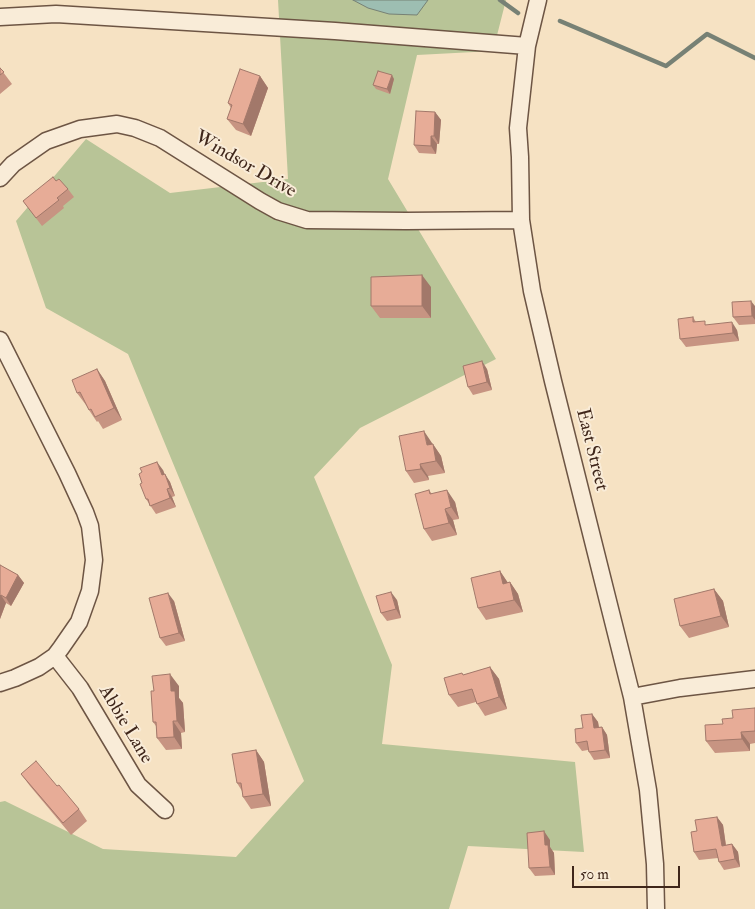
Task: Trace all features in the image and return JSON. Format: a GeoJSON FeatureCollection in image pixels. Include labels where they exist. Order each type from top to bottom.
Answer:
{"type":"FeatureCollection","features":[{"type":"Feature","properties":{"kind":"street","name":"East Street"},"geometry":{"type":"LineString","coordinates":[[538,0],[527,46],[518,128],[521,220],[532,291],[632,697],[648,790],[655,864],[656,909]]}},
{"type":"Feature","properties":{"kind":"street"},"geometry":{"type":"LineString","coordinates":[[0,17],[56,14],[335,31],[527,46]]}},
{"type":"Feature","properties":{"kind":"street","name":"Windsor Drive"},"geometry":{"type":"LineString","coordinates":[[0,178],[13,164],[46,140],[80,129],[117,124],[135,128],[160,138],[260,201],[278,211],[307,220],[521,220]]}},
{"type":"Feature","properties":{"kind":"street"},"geometry":{"type":"LineString","coordinates":[[0,340],[68,473],[90,526],[94,560],[90,591],[79,622],[55,656],[39,667],[0,683]]}},
{"type":"Feature","properties":{"kind":"street","name":"Abbie Lane"},"geometry":{"type":"LineString","coordinates":[[55,656],[80,688],[138,785],[166,810]]}},
{"type":"Feature","properties":{"kind":"street"},"geometry":{"type":"LineString","coordinates":[[632,697],[680,688],[755,679]]}},
{"type":"Feature","properties":{"kind":"green space"},"geometry":{"type":"Polygon","coordinates":[[[278,0],[506,0],[493,51],[417,55],[388,179],[496,359],[360,428],[314,477],[392,665],[382,744],[575,762],[584,852],[468,846],[449,909],[0,909],[0,802],[5,801],[103,849],[236,857],[304,781],[128,354],[46,308],[16,221],[86,139],[170,193],[288,179],[278,0]]]}},
{"type":"Feature","properties":{"kind":"water"},"geometry":{"type":"Polygon","coordinates":[[[353,0],[428,0],[417,15],[389,14],[368,8],[353,0]]]}},
{"type":"Feature","properties":{"kind":"building"},"geometry":{"type":"Polygon","coordinates":[[[240,69],[260,76],[243,124],[227,119],[232,105],[228,103],[240,69]]]}},
{"type":"Feature","properties":{"kind":"building"},"geometry":{"type":"Polygon","coordinates":[[[378,71],[392,75],[387,89],[373,85],[378,71]]]}},
{"type":"Feature","properties":{"kind":"building"},"geometry":{"type":"Polygon","coordinates":[[[416,111],[435,112],[434,136],[431,136],[431,146],[414,145],[416,111]]]}},
{"type":"Feature","properties":{"kind":"building"},"geometry":{"type":"Polygon","coordinates":[[[53,177],[56,181],[59,179],[68,189],[57,198],[59,200],[36,218],[23,201],[53,177]]]}},
{"type":"Feature","properties":{"kind":"building"},"geometry":{"type":"Polygon","coordinates":[[[422,275],[422,306],[371,306],[371,277],[422,275]]]}},
{"type":"Feature","properties":{"kind":"building"},"geometry":{"type":"Polygon","coordinates":[[[751,301],[752,316],[733,317],[732,302],[751,301]]]}},
{"type":"Feature","properties":{"kind":"building"},"geometry":{"type":"Polygon","coordinates":[[[693,317],[693,322],[705,321],[705,325],[732,322],[733,333],[680,339],[678,319],[693,317]]]}},
{"type":"Feature","properties":{"kind":"building"},"geometry":{"type":"Polygon","coordinates":[[[482,361],[487,382],[468,387],[463,366],[482,361]]]}},
{"type":"Feature","properties":{"kind":"building"},"geometry":{"type":"Polygon","coordinates":[[[97,369],[114,408],[95,417],[91,409],[89,410],[80,392],[77,393],[72,380],[97,369]]]}},
{"type":"Feature","properties":{"kind":"building"},"geometry":{"type":"Polygon","coordinates":[[[424,431],[427,445],[433,444],[436,461],[420,464],[421,469],[406,471],[399,436],[424,431]]]}},
{"type":"Feature","properties":{"kind":"building"},"geometry":{"type":"Polygon","coordinates":[[[157,462],[162,475],[165,474],[170,488],[167,489],[170,498],[150,506],[140,484],[142,483],[139,474],[142,472],[140,468],[157,462]]]}},
{"type":"Feature","properties":{"kind":"building"},"geometry":{"type":"Polygon","coordinates":[[[429,490],[430,494],[447,490],[451,507],[445,509],[449,523],[424,529],[415,494],[429,490]]]}},
{"type":"Feature","properties":{"kind":"building"},"geometry":{"type":"Polygon","coordinates":[[[0,565],[18,575],[6,598],[0,596],[0,565]]]}},
{"type":"Feature","properties":{"kind":"building"},"geometry":{"type":"Polygon","coordinates":[[[500,571],[503,584],[510,582],[514,600],[478,608],[471,578],[500,571]]]}},
{"type":"Feature","properties":{"kind":"building"},"geometry":{"type":"Polygon","coordinates":[[[714,589],[721,616],[680,626],[674,599],[714,589]]]}},
{"type":"Feature","properties":{"kind":"building"},"geometry":{"type":"Polygon","coordinates":[[[391,592],[396,609],[381,613],[376,596],[391,592]]]}},
{"type":"Feature","properties":{"kind":"building"},"geometry":{"type":"Polygon","coordinates":[[[168,593],[179,633],[160,638],[149,598],[168,593]]]}},
{"type":"Feature","properties":{"kind":"building"},"geometry":{"type":"Polygon","coordinates":[[[490,667],[499,697],[477,704],[472,689],[449,695],[444,678],[462,673],[463,675],[490,667]]]}},
{"type":"Feature","properties":{"kind":"building"},"geometry":{"type":"Polygon","coordinates":[[[170,674],[171,691],[175,691],[177,721],[173,721],[174,737],[157,738],[156,722],[153,722],[151,691],[154,691],[152,676],[170,674]]]}},
{"type":"Feature","properties":{"kind":"building"},"geometry":{"type":"Polygon","coordinates":[[[755,708],[755,731],[741,732],[742,739],[706,741],[705,725],[723,724],[722,719],[733,718],[732,710],[755,708]]]}},
{"type":"Feature","properties":{"kind":"building"},"geometry":{"type":"Polygon","coordinates":[[[592,714],[594,728],[602,727],[605,750],[589,752],[587,741],[576,743],[575,729],[583,728],[581,715],[592,714]]]}},
{"type":"Feature","properties":{"kind":"building"},"geometry":{"type":"Polygon","coordinates":[[[256,750],[263,794],[243,797],[241,783],[237,783],[232,754],[256,750]]]}},
{"type":"Feature","properties":{"kind":"building"},"geometry":{"type":"Polygon","coordinates":[[[36,761],[79,809],[63,823],[21,774],[36,761]]]}},
{"type":"Feature","properties":{"kind":"building"},"geometry":{"type":"Polygon","coordinates":[[[717,817],[722,846],[732,844],[735,859],[719,862],[716,849],[694,852],[691,832],[697,831],[695,820],[717,817]]]}},
{"type":"Feature","properties":{"kind":"building"},"geometry":{"type":"Polygon","coordinates":[[[544,831],[545,845],[548,845],[550,867],[529,868],[527,833],[544,831]]]}},
{"type":"Feature","properties":{"kind":"waterway"},"geometry":{"type":"LineString","coordinates":[[500,0],[518,13]]}},
{"type":"Feature","properties":{"kind":"waterway"},"geometry":{"type":"LineString","coordinates":[[560,21],[666,66],[707,34],[755,58]]}}]}
